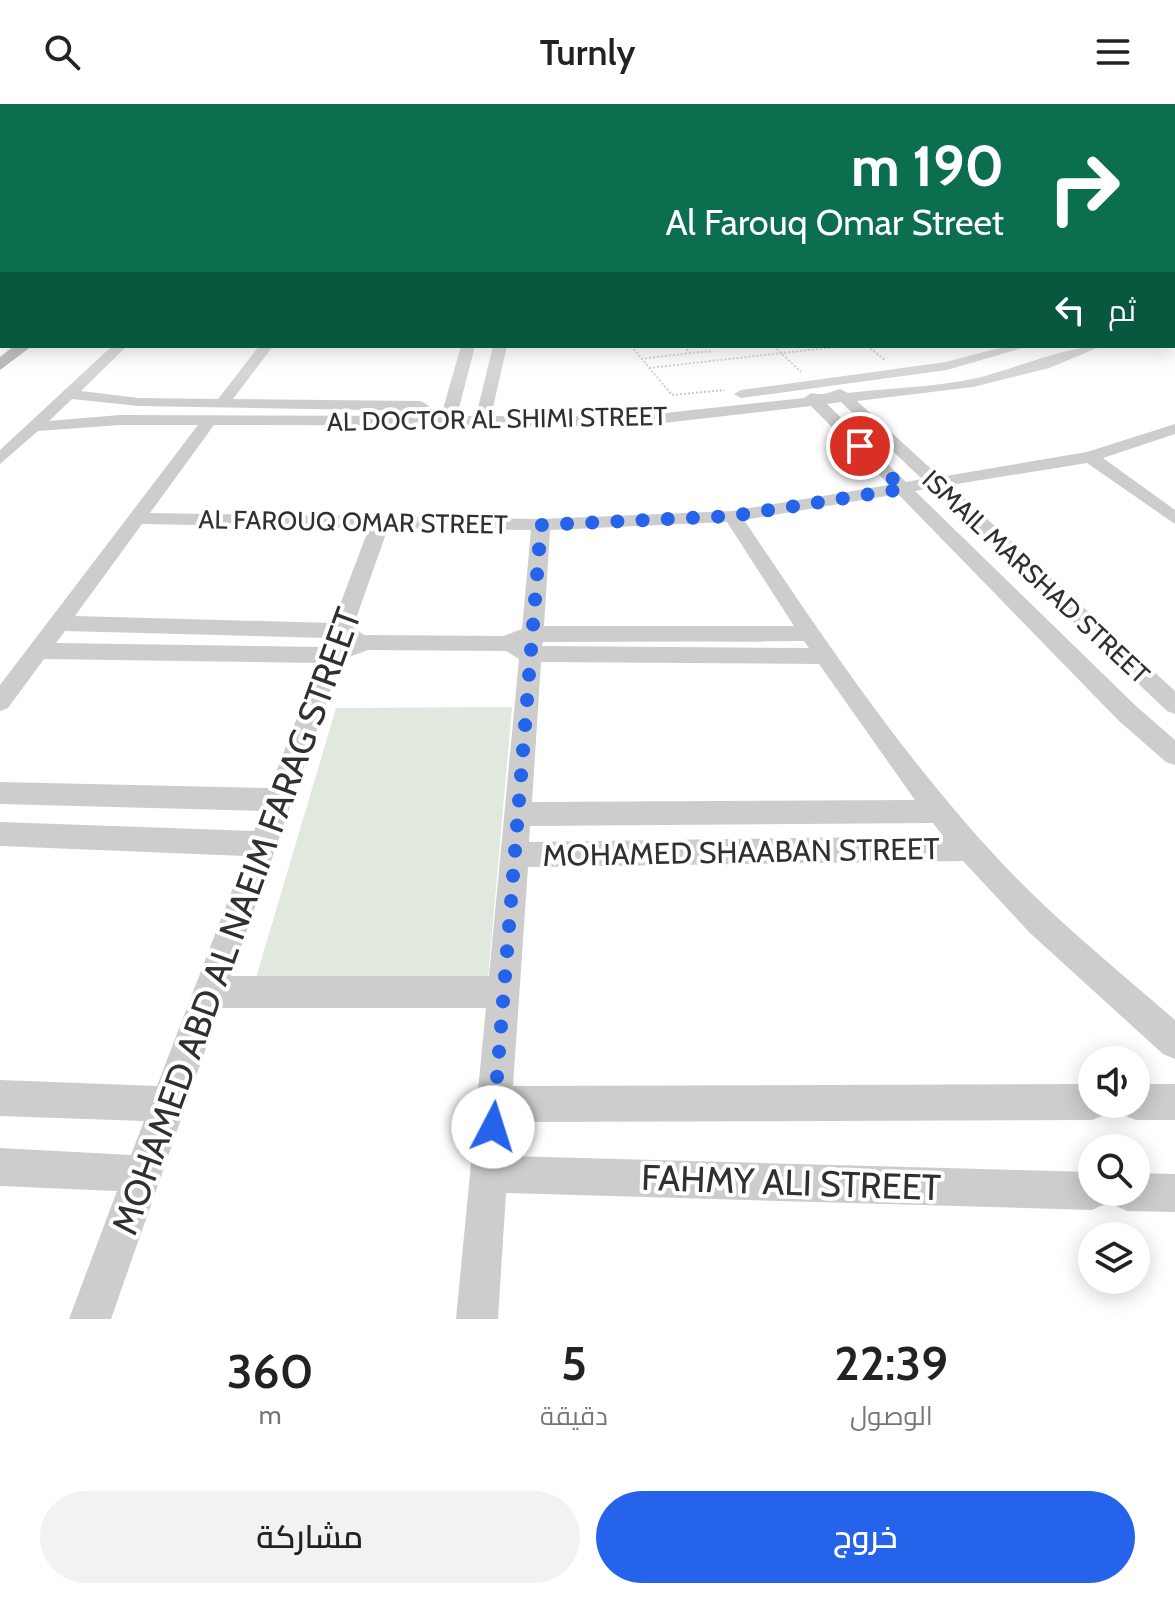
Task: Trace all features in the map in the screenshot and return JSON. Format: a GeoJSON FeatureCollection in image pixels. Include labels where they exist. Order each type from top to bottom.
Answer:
{"type":"FeatureCollection","features":[{"type":"Feature","properties":{"kind":"main road"},"geometry":{"type":"LineString","coordinates":[[0,365],[21,348]]}},
{"type":"Feature","properties":{"kind":"street"},"geometry":{"type":"LineString","coordinates":[[0,459],[118,348]]}},
{"type":"Feature","properties":{"kind":"street"},"geometry":{"type":"LineString","coordinates":[[223,402],[264,348]]}},
{"type":"Feature","properties":{"kind":"street"},"geometry":{"type":"LineString","coordinates":[[450,415],[467,348]]}},
{"type":"Feature","properties":{"kind":"street"},"geometry":{"type":"LineString","coordinates":[[484,415],[500,348]]}},
{"type":"Feature","properties":{"kind":"street","name":"AL DOCTOR AL SHIMI STREET"},"geometry":{"type":"LineString","coordinates":[[35,427],[120,420],[450,415],[637,421],[947,366],[1014,348]]}},
{"type":"Feature","properties":{"kind":"street"},"geometry":{"type":"LineString","coordinates":[[1052,348],[1070,356]]}},
{"type":"Feature","properties":{"kind":"street"},"geometry":{"type":"LineString","coordinates":[[846,398],[973,383],[1090,348]]}},
{"type":"Feature","properties":{"kind":"street","name":"AL DOCTOR AL SHIMI STREET"},"geometry":{"type":"LineString","coordinates":[[484,415],[652,406],[815,389]]}},
{"type":"Feature","properties":{"kind":"street","name":"ISMAIL MARSHAD STREET"},"geometry":{"type":"LineString","coordinates":[[815,389],[846,398],[1175,705]]}},
{"type":"Feature","properties":{"kind":"street","name":"ISMAIL MARSHAD STREET"},"geometry":{"type":"LineString","coordinates":[[815,389],[903,489],[1128,714],[1175,755]]}},
{"type":"Feature","properties":{"kind":"street","name":"AL DOCTOR AL SHIMI STREET"},"geometry":{"type":"LineString","coordinates":[[69,394],[139,402],[223,402],[450,415]]}},
{"type":"Feature","properties":{"kind":"street"},"geometry":{"type":"LineString","coordinates":[[120,420],[115,417],[116,412],[139,402]]}},
{"type":"Feature","properties":{"kind":"street"},"geometry":{"type":"LineString","coordinates":[[0,702],[209,421]]}},
{"type":"Feature","properties":{"kind":"street","name":"AL FAROUQ OMAR STREET"},"geometry":{"type":"LineString","coordinates":[[137,518],[541,525],[732,516],[1090,457],[1175,429]]}},
{"type":"Feature","properties":{"kind":"street"},"geometry":{"type":"LineString","coordinates":[[1090,457],[1175,518]]}},
{"type":"Feature","properties":{"kind":"street"},"geometry":{"type":"LineString","coordinates":[[732,516],[809,633],[970,848],[1115,989],[1175,1042]]}},
{"type":"Feature","properties":{"kind":"street","name":"MOHAMED ABD AL NAEIM FARAG STREET"},"geometry":{"type":"LineString","coordinates":[[90,1319],[263,844],[347,643],[380,523]]}},
{"type":"Feature","properties":{"kind":"street"},"geometry":{"type":"LineString","coordinates":[[477,1319],[513,855],[521,644],[541,525]]}},
{"type":"Feature","properties":{"kind":"street"},"geometry":{"type":"LineString","coordinates":[[58,623],[347,643]]}},
{"type":"Feature","properties":{"kind":"street"},"geometry":{"type":"LineString","coordinates":[[521,644],[809,633]]}},
{"type":"Feature","properties":{"kind":"street"},"geometry":{"type":"LineString","coordinates":[[38,651],[347,643],[521,644],[827,656]]}},
{"type":"Feature","properties":{"kind":"street"},"geometry":{"type":"LineString","coordinates":[[0,793],[280,800]]}},
{"type":"Feature","properties":{"kind":"street","name":"MOHAMED SHAABAN STREET"},"geometry":{"type":"LineString","coordinates":[[515,814],[941,811]]}},
{"type":"Feature","properties":{"kind":"street"},"geometry":{"type":"LineString","coordinates":[[0,834],[263,844]]}},
{"type":"Feature","properties":{"kind":"street","name":"MOHAMED SHAABAN STREET"},"geometry":{"type":"LineString","coordinates":[[513,855],[970,848]]}},
{"type":"Feature","properties":{"kind":"street"},"geometry":{"type":"LineString","coordinates":[[210,992],[503,992]]}},
{"type":"Feature","properties":{"kind":"street"},"geometry":{"type":"LineString","coordinates":[[0,1098],[169,1104]]}},
{"type":"Feature","properties":{"kind":"street"},"geometry":{"type":"LineString","coordinates":[[495,1104],[1078,1102]]}},
{"type":"Feature","properties":{"kind":"street"},"geometry":{"type":"LineString","coordinates":[[1150,1102],[1175,1102]]}},
{"type":"Feature","properties":{"kind":"street"},"geometry":{"type":"LineString","coordinates":[[0,1167],[143,1174]]}},
{"type":"Feature","properties":{"kind":"street","name":"FAHMY ALI STREET"},"geometry":{"type":"LineString","coordinates":[[489,1174],[1078,1191]]}},
{"type":"Feature","properties":{"kind":"street"},"geometry":{"type":"LineString","coordinates":[[1150,1192],[1175,1193]]}},
{"type":"Feature","properties":{"kind":"path"},"geometry":{"type":"LineString","coordinates":[[686,348],[690,353]]}},
{"type":"Feature","properties":{"kind":"path"},"geometry":{"type":"LineString","coordinates":[[711,348],[722,360]]}},
{"type":"Feature","properties":{"kind":"path"},"geometry":{"type":"LineString","coordinates":[[776,348],[815,389]]}},
{"type":"Feature","properties":{"kind":"path"},"geometry":{"type":"LineString","coordinates":[[649,368],[821,348]]}},
{"type":"Feature","properties":{"kind":"path"},"geometry":{"type":"LineString","coordinates":[[641,359],[713,351]]}},
{"type":"Feature","properties":{"kind":"shaded area"},"geometry":{"type":"Polygon","coordinates":[[[512,707],[488,979],[255,981],[336,708],[512,707]]]}},
{"type":"Feature","properties":{"kind":"route"},"geometry":{"type":"LineString","coordinates":[[493,1127],[517,787],[541,525],[732,516],[903,489],[860,446]]}}]}
